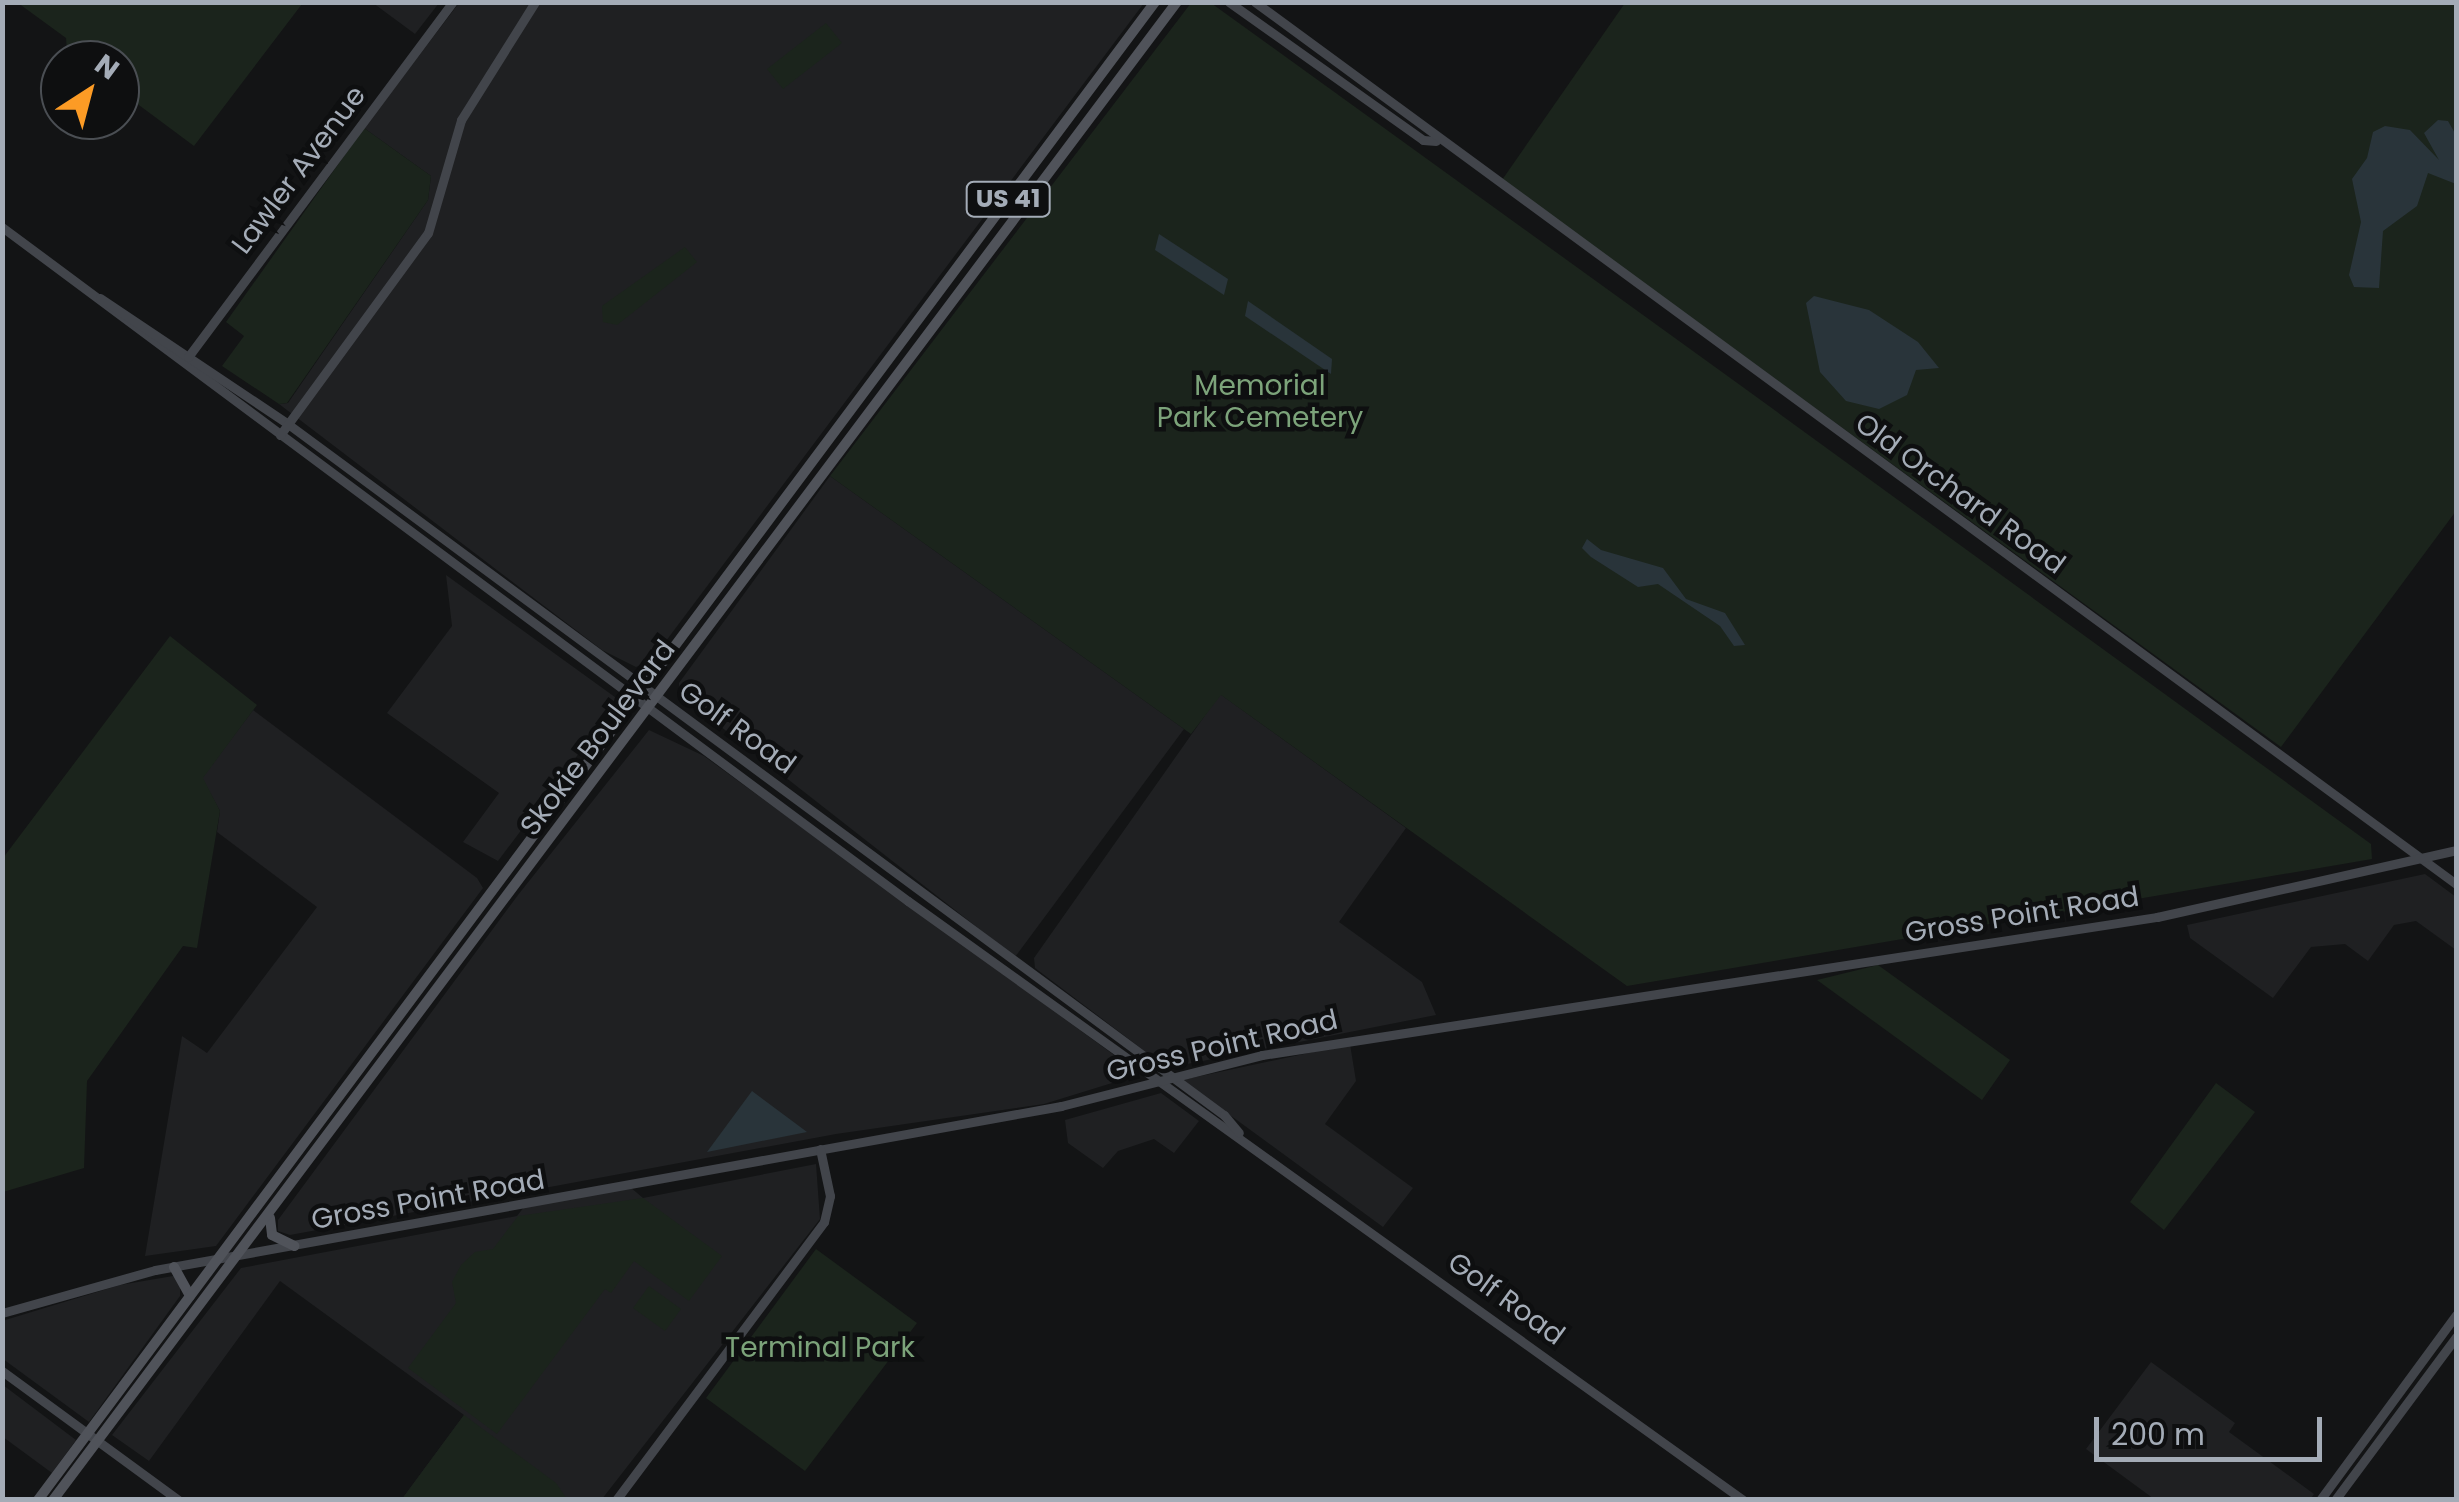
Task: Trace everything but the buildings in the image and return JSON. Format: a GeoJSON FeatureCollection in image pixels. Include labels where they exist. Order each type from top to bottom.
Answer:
{"type":"FeatureCollection","features":[{"type":"Feature","properties":{"kind":"main road","name":"Lawler Avenue"},"geometry":{"type":"LineString","coordinates":[[182,365],[453,2]]}},
{"type":"Feature","properties":{"kind":"main road"},"geometry":{"type":"LineString","coordinates":[[280,435],[428,233],[461,120],[535,2]]}},
{"type":"Feature","properties":{"kind":"main road","name":"Skokie Boulevard"},"geometry":{"type":"LineString","coordinates":[[53,1500],[217,1259],[640,686],[1155,2]]}},
{"type":"Feature","properties":{"kind":"main road","name":"Skokie Boulevard"},"geometry":{"type":"LineString","coordinates":[[38,1500],[241,1255],[1177,2]]}},
{"type":"Feature","properties":{"kind":"main road","name":"Old Orchard Road"},"geometry":{"type":"LineString","coordinates":[[1229,2],[1423,140],[1436,141]]}},
{"type":"Feature","properties":{"kind":"main road","name":"Old Orchard Road"},"geometry":{"type":"LineString","coordinates":[[1255,2],[1436,141],[2456,884]]}},
{"type":"Feature","properties":{"kind":"main road","name":"Golf Road"},"geometry":{"type":"LineString","coordinates":[[2,227],[288,424],[1170,1076],[1241,1135]]}},
{"type":"Feature","properties":{"kind":"main road","name":"Golf Road"},"geometry":{"type":"LineString","coordinates":[[100,298],[182,365],[648,709],[1743,1500]]}},
{"type":"Feature","properties":{"kind":"main road","name":"Gross Point Road"},"geometry":{"type":"LineString","coordinates":[[2,1313],[174,1267],[1072,1104],[1170,1076],[1420,1026],[2157,917],[2456,850]]}},
{"type":"Feature","properties":{"kind":"main road"},"geometry":{"type":"LineString","coordinates":[[616,1500],[824,1222],[830,1196],[820,1148]]}},
{"type":"Feature","properties":{"kind":"main road"},"geometry":{"type":"LineString","coordinates":[[271,1214],[272,1235],[295,1246]]}},
{"type":"Feature","properties":{"kind":"main road"},"geometry":{"type":"LineString","coordinates":[[174,1267],[190,1296]]}},
{"type":"Feature","properties":{"kind":"main road"},"geometry":{"type":"LineString","coordinates":[[2320,1500],[2456,1316]]}},
{"type":"Feature","properties":{"kind":"main road"},"geometry":{"type":"LineString","coordinates":[[2336,1500],[2456,1336]]}},
{"type":"Feature","properties":{"kind":"main road"},"geometry":{"type":"LineString","coordinates":[[2,1371],[178,1500]]}},
{"type":"Feature","properties":{"kind":"shaded area"},"geometry":{"type":"Polygon","coordinates":[[[373,3],[439,3],[415,34],[373,3]]]}},
{"type":"Feature","properties":{"kind":"shaded area"},"geometry":{"type":"Polygon","coordinates":[[[459,3],[1144,3],[651,661],[636,667],[602,650],[279,404],[288,403],[428,200],[431,176],[364,128],[459,3]]]}},
{"type":"Feature","properties":{"kind":"shaded area"},"geometry":{"type":"Polygon","coordinates":[[[2438,120],[2448,121],[2456,135],[2456,184],[2428,173],[2417,206],[2383,231],[2379,288],[2354,287],[2349,275],[2361,222],[2352,179],[2367,158],[2373,132],[2385,126],[2410,130],[2439,160],[2424,133],[2438,120]]]}},
{"type":"Feature","properties":{"kind":"shaded area"},"geometry":{"type":"Polygon","coordinates":[[[1159,234],[1228,279],[1224,295],[1155,250],[1159,234]]]}},
{"type":"Feature","properties":{"kind":"shaded area"},"geometry":{"type":"Polygon","coordinates":[[[1814,296],[1869,310],[1918,342],[1939,368],[1916,370],[1907,395],[1879,409],[1846,401],[1820,372],[1806,303],[1814,296]]]}},
{"type":"Feature","properties":{"kind":"shaded area"},"geometry":{"type":"Polygon","coordinates":[[[1248,301],[1332,359],[1331,374],[1245,316],[1248,301]]]}},
{"type":"Feature","properties":{"kind":"shaded area"},"geometry":{"type":"Polygon","coordinates":[[[830,476],[1184,729],[1015,957],[679,694],[679,683],[830,476]]]}},
{"type":"Feature","properties":{"kind":"shaded area"},"geometry":{"type":"Polygon","coordinates":[[[1587,539],[1601,550],[1663,568],[1686,599],[1725,613],[1745,645],[1734,646],[1720,626],[1658,584],[1638,587],[1591,557],[1582,548],[1587,539]]]}},
{"type":"Feature","properties":{"kind":"shaded area"},"geometry":{"type":"Polygon","coordinates":[[[446,575],[619,700],[498,861],[463,842],[499,793],[387,713],[452,626],[446,575]]]}},
{"type":"Feature","properties":{"kind":"shaded area"},"geometry":{"type":"Polygon","coordinates":[[[1220,694],[1406,828],[1339,922],[1422,982],[1436,1015],[1167,1068],[1035,968],[1034,958],[1220,694]]]}},
{"type":"Feature","properties":{"kind":"shaded area"},"geometry":{"type":"Polygon","coordinates":[[[253,710],[477,878],[483,888],[216,1246],[145,1256],[182,1036],[207,1053],[317,907],[217,832],[220,811],[202,778],[253,710]]]}},
{"type":"Feature","properties":{"kind":"shaded area"},"geometry":{"type":"Polygon","coordinates":[[[649,730],[704,756],[1125,1063],[1125,1079],[1044,1104],[836,1134],[290,1235],[278,1231],[278,1220],[518,895],[649,730]]]}},
{"type":"Feature","properties":{"kind":"shaded area"},"geometry":{"type":"Polygon","coordinates":[[[2425,874],[2456,897],[2456,950],[2416,921],[2394,925],[2368,961],[2345,944],[2311,947],[2273,998],[2190,938],[2187,925],[2425,874]]]}},
{"type":"Feature","properties":{"kind":"shaded area"},"geometry":{"type":"Polygon","coordinates":[[[1350,1044],[1356,1081],[1325,1124],[1413,1188],[1383,1227],[1182,1080],[1350,1044]]]}},
{"type":"Feature","properties":{"kind":"shaded area"},"geometry":{"type":"Polygon","coordinates":[[[752,1091],[807,1132],[707,1152],[752,1091]]]}},
{"type":"Feature","properties":{"kind":"shaded area"},"geometry":{"type":"Polygon","coordinates":[[[1161,1093],[1199,1121],[1174,1153],[1154,1139],[1118,1151],[1103,1168],[1068,1143],[1065,1120],[1161,1093]]]}},
{"type":"Feature","properties":{"kind":"shaded area"},"geometry":{"type":"Polygon","coordinates":[[[816,1164],[820,1219],[602,1499],[402,1499],[464,1415],[280,1281],[149,1461],[112,1435],[241,1268],[517,1216],[524,1207],[630,1187],[643,1198],[816,1164]]]}},
{"type":"Feature","properties":{"kind":"shaded area"},"geometry":{"type":"Polygon","coordinates":[[[180,1278],[180,1296],[89,1422],[3,1359],[2,1321],[120,1285],[180,1278]]]}},
{"type":"Feature","properties":{"kind":"shaded area"},"geometry":{"type":"Polygon","coordinates":[[[2151,1362],[2235,1423],[2229,1432],[2314,1494],[2310,1500],[2154,1499],[2086,1449],[2151,1362]]]}},
{"type":"Feature","properties":{"kind":"shaded area"},"geometry":{"type":"Polygon","coordinates":[[[3,1385],[76,1440],[52,1473],[3,1437],[3,1385]]]}},
{"type":"Feature","properties":{"kind":"green space"},"geometry":{"type":"Polygon","coordinates":[[[18,3],[302,4],[194,146],[140,106],[140,40],[66,38],[18,3]]]}},
{"type":"Feature","properties":{"kind":"green space","name":"Memorial Park Cemetery"},"geometry":{"type":"Polygon","coordinates":[[[1191,3],[1211,3],[1740,385],[2371,844],[2372,859],[1627,986],[1221,695],[1191,734],[830,476],[1191,3]]]}},
{"type":"Feature","properties":{"kind":"green space"},"geometry":{"type":"Polygon","coordinates":[[[1625,3],[2456,3],[2456,511],[2281,747],[1502,180],[1625,3]]]}},
{"type":"Feature","properties":{"kind":"green space"},"geometry":{"type":"Polygon","coordinates":[[[826,23],[842,43],[783,89],[767,69],[826,23]]]}},
{"type":"Feature","properties":{"kind":"green space"},"geometry":{"type":"Polygon","coordinates":[[[364,128],[431,176],[428,200],[287,403],[279,404],[222,366],[244,336],[226,322],[364,128]]]}},
{"type":"Feature","properties":{"kind":"green space"},"geometry":{"type":"Polygon","coordinates":[[[685,247],[697,262],[617,325],[603,322],[602,306],[685,247]]]}},
{"type":"Feature","properties":{"kind":"green space"},"geometry":{"type":"Polygon","coordinates":[[[170,636],[257,705],[203,778],[220,811],[197,948],[183,946],[87,1081],[84,1168],[3,1192],[3,858],[170,636]]]}},
{"type":"Feature","properties":{"kind":"green space"},"geometry":{"type":"Polygon","coordinates":[[[1878,965],[2010,1060],[1982,1100],[1817,980],[1878,965]]]}},
{"type":"Feature","properties":{"kind":"green space"},"geometry":{"type":"Polygon","coordinates":[[[2216,1083],[2255,1112],[2164,1230],[2130,1202],[2216,1083]]]}},
{"type":"Feature","properties":{"kind":"green space"},"geometry":{"type":"Polygon","coordinates":[[[643,1198],[722,1256],[689,1301],[634,1261],[611,1293],[605,1289],[497,1434],[408,1368],[456,1303],[452,1282],[461,1265],[475,1252],[493,1249],[518,1216],[643,1198]]]}},
{"type":"Feature","properties":{"kind":"green space","name":"Terminal Park"},"geometry":{"type":"Polygon","coordinates":[[[816,1249],[917,1323],[805,1471],[706,1398],[816,1249]]]}},
{"type":"Feature","properties":{"kind":"green space"},"geometry":{"type":"Polygon","coordinates":[[[649,1286],[681,1309],[665,1331],[633,1308],[649,1286]]]}},
{"type":"Feature","properties":{"kind":"green space"},"geometry":{"type":"Polygon","coordinates":[[[464,1415],[556,1483],[567,1499],[402,1499],[464,1415]]]}}]}
